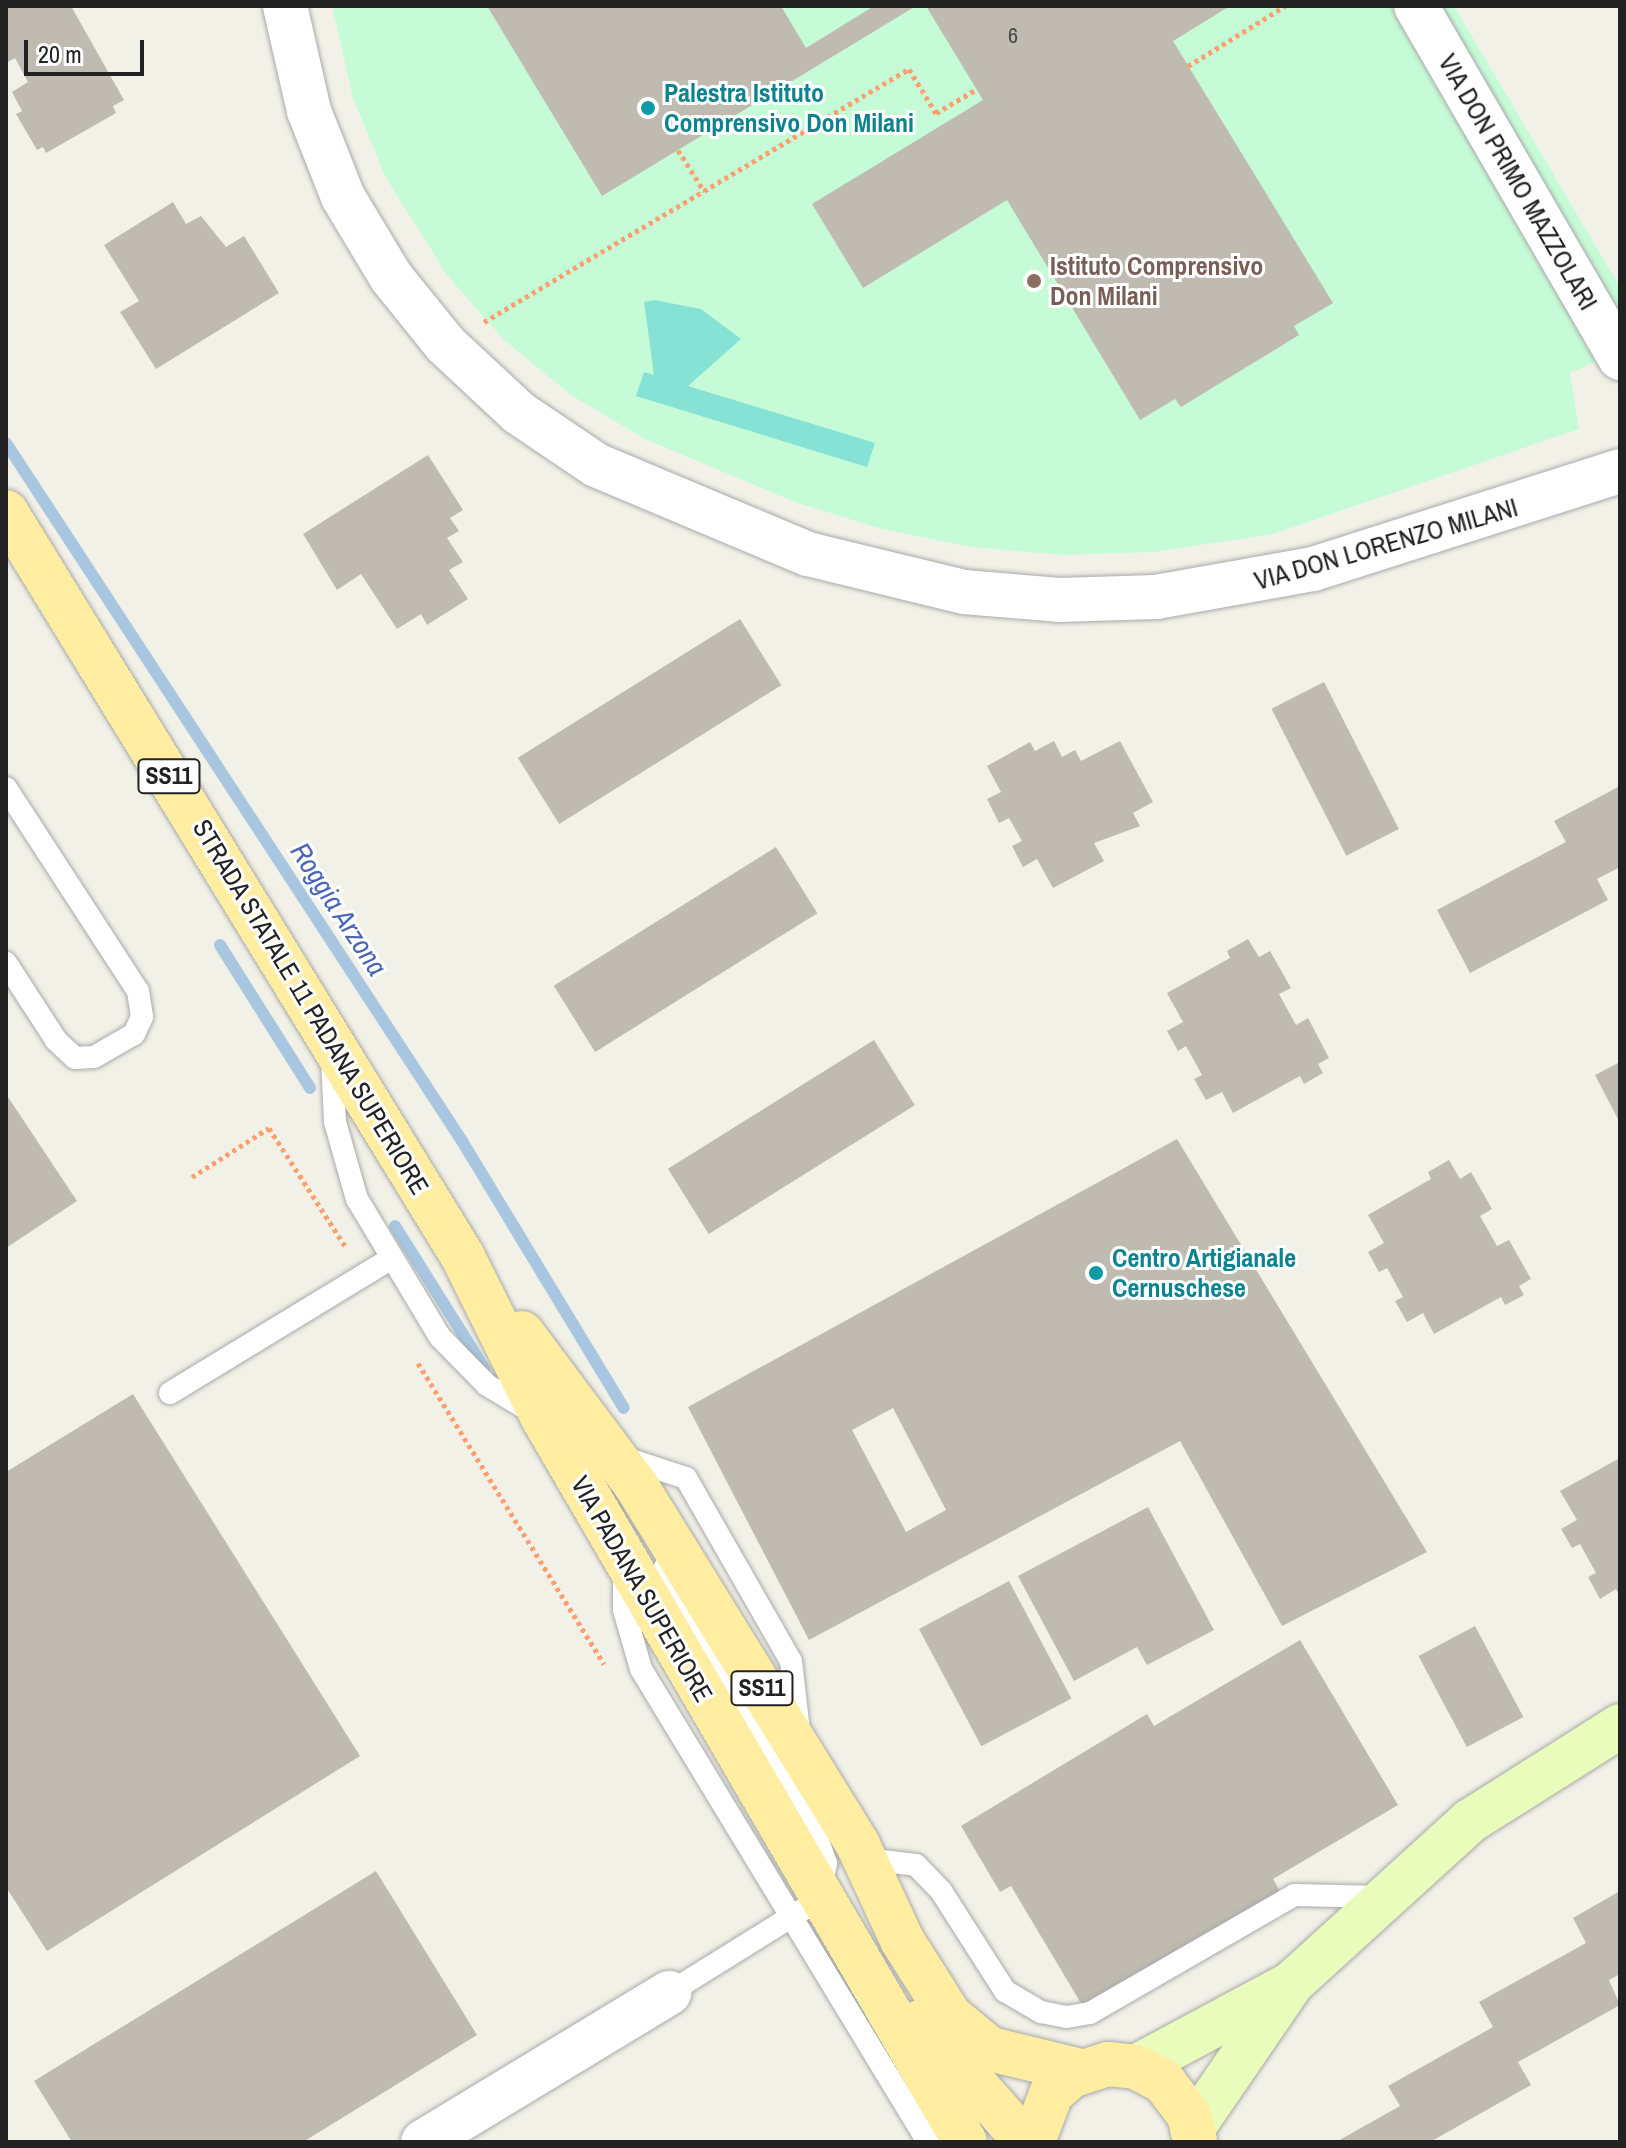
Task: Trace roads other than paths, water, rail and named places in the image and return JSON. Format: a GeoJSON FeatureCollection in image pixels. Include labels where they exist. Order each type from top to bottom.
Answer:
{"type":"FeatureCollection","features":[{"type":"Feature","properties":{"kind":"main road","name":"STRADA STATALE 11 PADANA SUPERIORE"},"geometry":{"type":"LineString","coordinates":[[6,512],[463,1257]]}},
{"type":"Feature","properties":{"kind":"main road","name":"VIA PADANA SUPERIORE"},"geometry":{"type":"LineString","coordinates":[[463,1257],[543,1418],[625,1561],[805,1906]]}},
{"type":"Feature","properties":{"kind":"main road","name":"VIA PADANA SUPERIORE"},"geometry":{"type":"LineString","coordinates":[[463,1257],[626,1471],[866,1859],[902,1940],[961,2027],[1001,2053],[1081,2071],[1108,2064],[1136,2067]]}},
{"type":"Feature","properties":{"kind":"main road","name":"SS11"},"geometry":{"type":"LineString","coordinates":[[805,1906],[847,1940],[1026,2142]]}},
{"type":"Feature","properties":{"kind":"main road","name":"SS11"},"geometry":{"type":"LineString","coordinates":[[847,1940],[965,2142]]}},
{"type":"Feature","properties":{"kind":"main road"},"geometry":{"type":"LineString","coordinates":[[1136,2067],[1173,2091],[1194,2136]]}},
{"type":"Feature","properties":{"kind":"main road"},"geometry":{"type":"LineString","coordinates":[[1033,2142],[1051,2094],[1081,2071]]}},
{"type":"Feature","properties":{"kind":"street","name":"VIA DON LORENZO MILANI"},"geometry":{"type":"LineString","coordinates":[[268,6],[292,50],[343,197],[391,277],[445,344],[544,431],[652,493],[839,564],[996,595],[1124,599],[1251,584],[1620,471]]}},
{"type":"Feature","properties":{"kind":"street","name":"VIA DON LORENZO MILANI"},"geometry":{"type":"LineString","coordinates":[[285,6],[292,50]]}},
{"type":"Feature","properties":{"kind":"street","name":"VIA DON PRIMO MAZZOLARI"},"geometry":{"type":"LineString","coordinates":[[1416,6],[1620,358]]}},
{"type":"Feature","properties":{"kind":"street"},"geometry":{"type":"LineString","coordinates":[[1136,2067],[1292,1983],[1470,1821],[1620,1726]]}},
{"type":"Feature","properties":{"kind":"street"},"geometry":{"type":"LineString","coordinates":[[1194,2136],[1292,1983]]}},
{"type":"Feature","properties":{"kind":"street"},"geometry":{"type":"LineString","coordinates":[[423,2142],[669,1993]]}},
{"type":"Feature","properties":{"kind":"lane"},"geometry":{"type":"LineString","coordinates":[[6,788],[138,991],[142,1017],[134,1034],[94,1057],[75,1058],[56,1040],[6,963]]}},
{"type":"Feature","properties":{"kind":"lane"},"geometry":{"type":"LineString","coordinates":[[332,1040],[335,1122],[357,1199],[440,1337],[469,1369],[500,1396],[543,1418]]}},
{"type":"Feature","properties":{"kind":"lane"},"geometry":{"type":"LineString","coordinates":[[170,1393],[392,1258]]}},
{"type":"Feature","properties":{"kind":"lane","name":"VIA PADANA SUPERIORE"},"geometry":{"type":"LineString","coordinates":[[626,1471],[675,1589],[817,1829],[826,1863],[805,1906]]}},
{"type":"Feature","properties":{"kind":"lane"},"geometry":{"type":"LineString","coordinates":[[866,1859],[916,1865],[941,1891],[1005,1991],[1041,2012],[1067,2017],[1090,2013],[1294,1895],[1385,1897]]}},
{"type":"Feature","properties":{"kind":"lane"},"geometry":{"type":"LineString","coordinates":[[669,1993],[805,1906],[928,2142]]}},
{"type":"Feature","properties":{"kind":"waterway","name":"Roggia Arzona"},"geometry":{"type":"LineString","coordinates":[[6,443],[462,1141],[624,1408]]}},
{"type":"Feature","properties":{"kind":"waterway"},"geometry":{"type":"LineString","coordinates":[[220,945],[310,1088]]}},
{"type":"Feature","properties":{"kind":"waterway"},"geometry":{"type":"LineString","coordinates":[[395,1226],[484,1368]]}},
{"type":"Feature","properties":{"kind":"place","name":"Palestra Istituto Comprensivo Don Milani"},"geometry":{"type":"Point","coordinates":[648,108]}},
{"type":"Feature","properties":{"kind":"place","name":"Istituto Comprensivo Don Milani"},"geometry":{"type":"Point","coordinates":[1034,281]}},
{"type":"Feature","properties":{"kind":"place","name":"Centro Artigianale Cernuschese"},"geometry":{"type":"Point","coordinates":[1096,1273]}}]}
